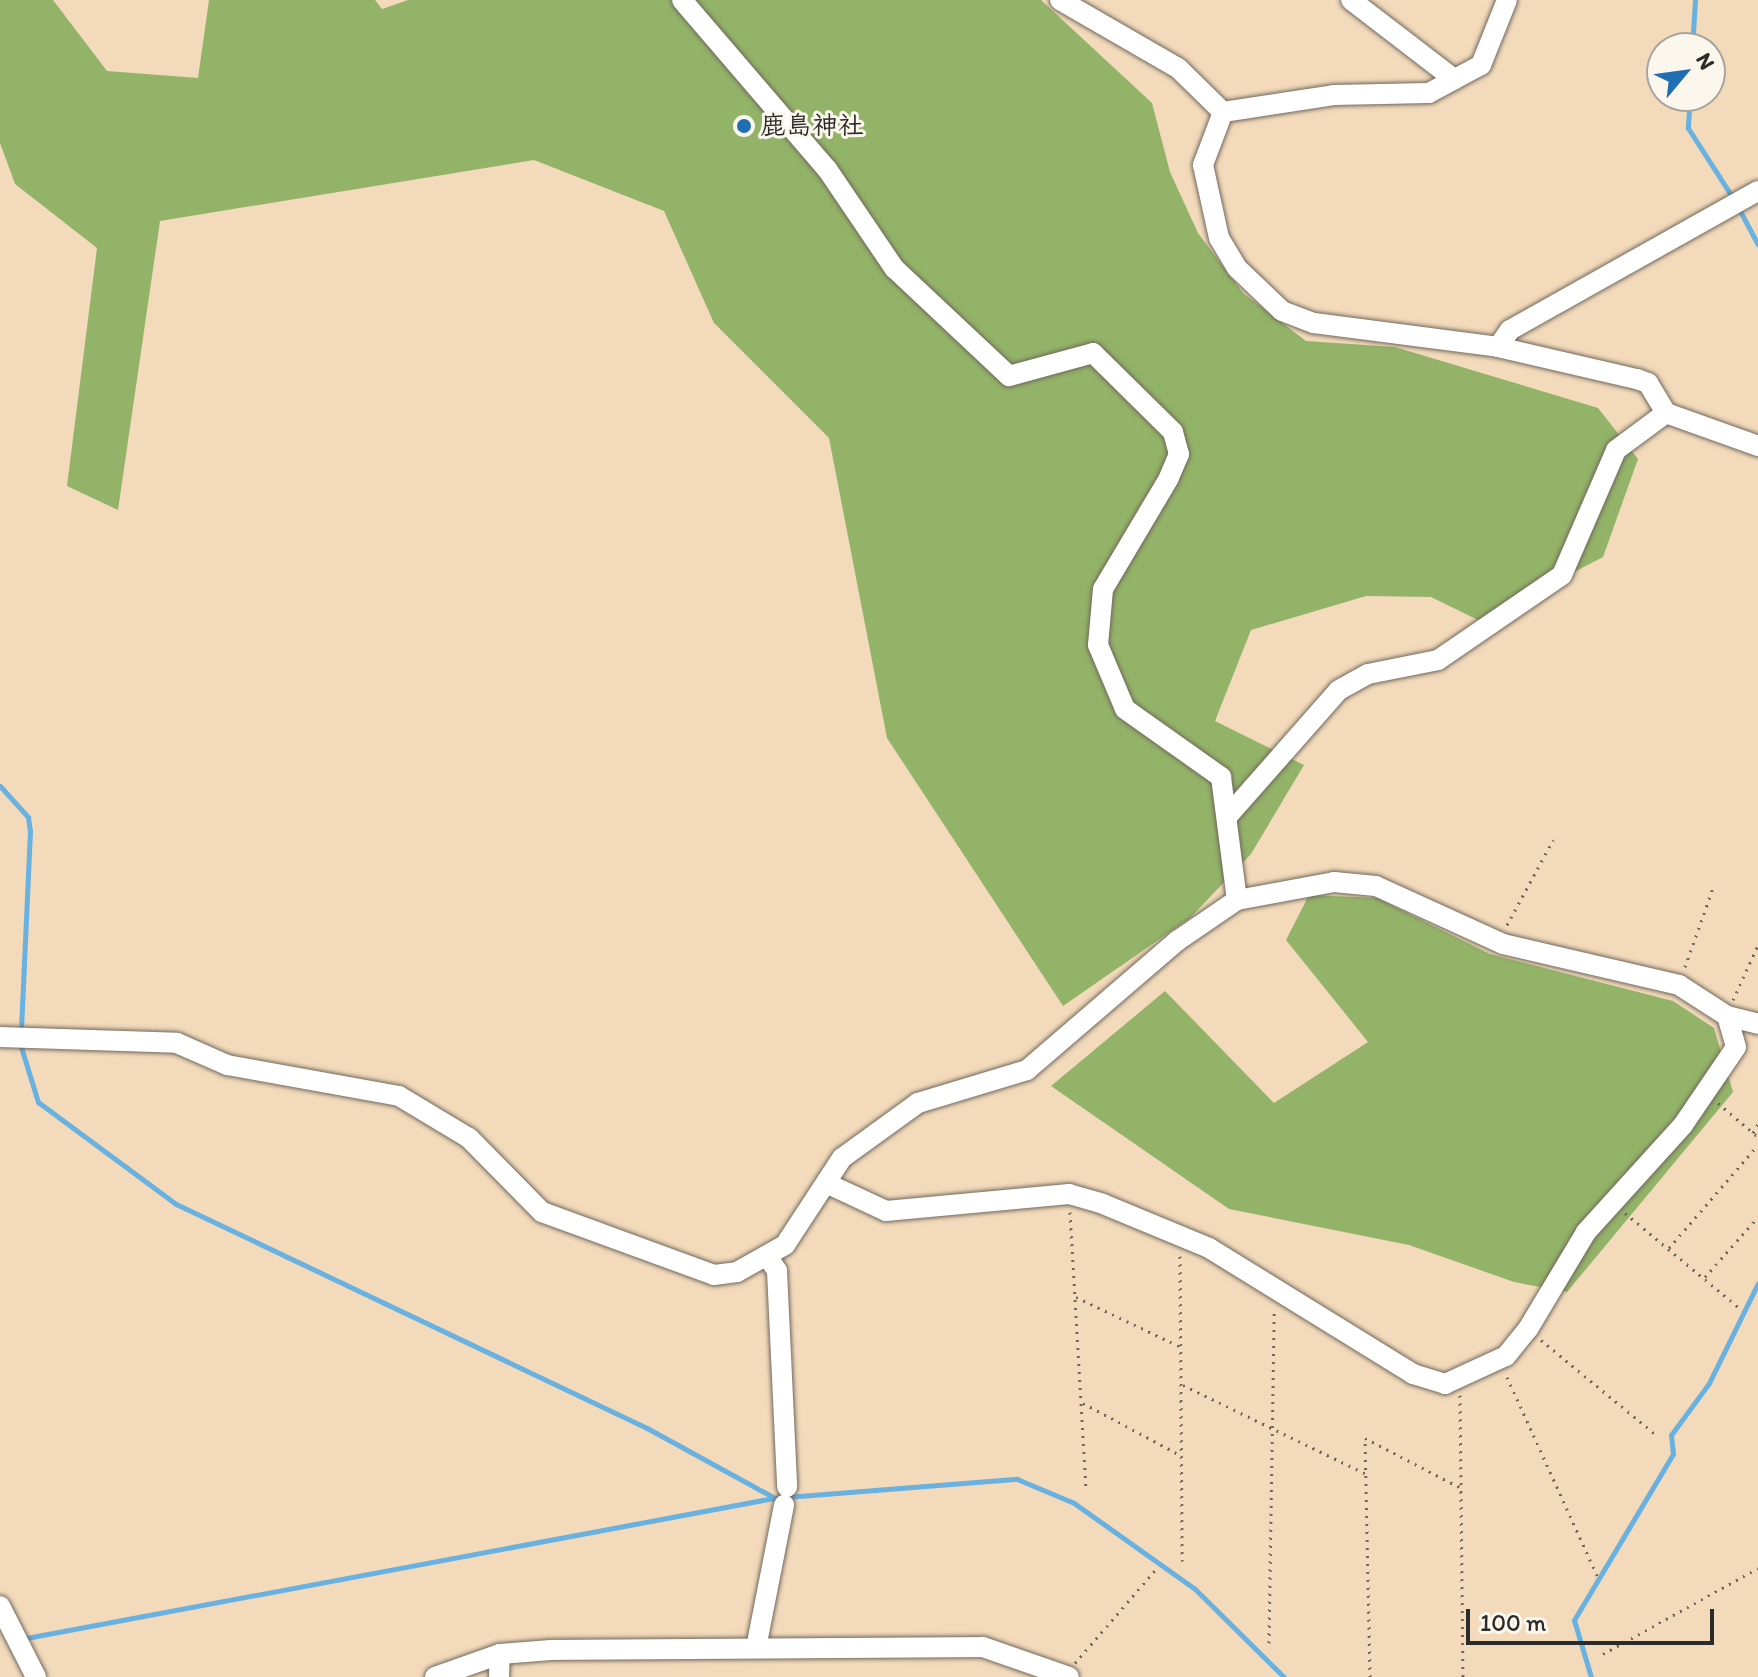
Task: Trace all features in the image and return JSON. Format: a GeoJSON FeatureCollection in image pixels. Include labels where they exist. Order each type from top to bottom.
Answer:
{"type":"FeatureCollection","features":[{"type":"Feature","properties":{"kind":"street"},"geometry":{"type":"LineString","coordinates":[[682,0],[827,169],[894,268],[1009,376],[1093,353],[1173,432],[1179,454],[1169,478],[1103,589],[1098,645],[1125,709],[1145,729],[1215,767],[1227,817],[1237,900]]}},
{"type":"Feature","properties":{"kind":"street"},"geometry":{"type":"LineString","coordinates":[[1060,0],[1178,68],[1223,112]]}},
{"type":"Feature","properties":{"kind":"street"},"geometry":{"type":"LineString","coordinates":[[1351,0],[1454,79]]}},
{"type":"Feature","properties":{"kind":"street"},"geometry":{"type":"LineString","coordinates":[[1223,112],[1334,95],[1416,96],[1481,65],[1507,0]]}},
{"type":"Feature","properties":{"kind":"street"},"geometry":{"type":"LineString","coordinates":[[1223,112],[1205,144],[1205,179],[1225,253],[1265,297],[1314,323],[1498,347],[1637,379],[1648,383],[1666,413],[1758,446]]}},
{"type":"Feature","properties":{"kind":"street"},"geometry":{"type":"LineString","coordinates":[[1498,347],[1510,330],[1758,191]]}},
{"type":"Feature","properties":{"kind":"street"},"geometry":{"type":"LineString","coordinates":[[1227,817],[1339,690],[1368,674],[1438,660],[1562,575],[1616,450],[1666,413]]}},
{"type":"Feature","properties":{"kind":"street"},"geometry":{"type":"LineString","coordinates":[[0,1037],[177,1043],[227,1065],[367,1087],[443,1118],[497,1160],[527,1201],[585,1232],[714,1275],[767,1256],[785,1245],[842,1158],[929,1096],[1027,1070],[1177,941],[1237,900],[1334,882],[1376,886],[1498,942],[1679,985],[1727,1016],[1758,1024]]}},
{"type":"Feature","properties":{"kind":"street"},"geometry":{"type":"LineString","coordinates":[[826,1183],[886,1211],[1069,1194],[1180,1233],[1413,1374],[1445,1384],[1506,1356],[1536,1330],[1586,1232],[1683,1125],[1703,1090],[1736,1047],[1727,1016]]}},
{"type":"Feature","properties":{"kind":"street"},"geometry":{"type":"LineString","coordinates":[[756,1648],[786,1496],[777,1271],[767,1256]]}},
{"type":"Feature","properties":{"kind":"street"},"geometry":{"type":"LineString","coordinates":[[0,1606],[36,1677]]}},
{"type":"Feature","properties":{"kind":"street"},"geometry":{"type":"LineString","coordinates":[[435,1677],[500,1654],[983,1647],[1067,1676]]}},
{"type":"Feature","properties":{"kind":"street"},"geometry":{"type":"LineString","coordinates":[[499,1677],[500,1654]]}},
{"type":"Feature","properties":{"kind":"path"},"geometry":{"type":"LineString","coordinates":[[1498,942],[1553,840]]}},
{"type":"Feature","properties":{"kind":"path"},"geometry":{"type":"LineString","coordinates":[[1679,985],[1713,888]]}},
{"type":"Feature","properties":{"kind":"path"},"geometry":{"type":"LineString","coordinates":[[1727,1016],[1758,945]]}},
{"type":"Feature","properties":{"kind":"path"},"geometry":{"type":"LineString","coordinates":[[1703,1090],[1758,1137]]}},
{"type":"Feature","properties":{"kind":"path"},"geometry":{"type":"LineString","coordinates":[[1753,1133],[1758,1124]]}},
{"type":"Feature","properties":{"kind":"path"},"geometry":{"type":"LineString","coordinates":[[1668,1249],[1758,1145]]}},
{"type":"Feature","properties":{"kind":"path"},"geometry":{"type":"LineString","coordinates":[[1069,1194],[1086,1492]]}},
{"type":"Feature","properties":{"kind":"path"},"geometry":{"type":"LineString","coordinates":[[1612,1203],[1742,1310]]}},
{"type":"Feature","properties":{"kind":"path"},"geometry":{"type":"LineString","coordinates":[[1704,1279],[1758,1217]]}},
{"type":"Feature","properties":{"kind":"path"},"geometry":{"type":"LineString","coordinates":[[1180,1233],[1182,1561]]}},
{"type":"Feature","properties":{"kind":"path"},"geometry":{"type":"LineString","coordinates":[[1269,1643],[1274,1289]]}},
{"type":"Feature","properties":{"kind":"path"},"geometry":{"type":"LineString","coordinates":[[1075,1297],[1181,1347]]}},
{"type":"Feature","properties":{"kind":"path"},"geometry":{"type":"LineString","coordinates":[[1527,1348],[1536,1330],[1655,1434]]}},
{"type":"Feature","properties":{"kind":"path"},"geometry":{"type":"LineString","coordinates":[[1503,1368],[1598,1578]]}},
{"type":"Feature","properties":{"kind":"path"},"geometry":{"type":"LineString","coordinates":[[1460,1379],[1463,1677]]}},
{"type":"Feature","properties":{"kind":"path"},"geometry":{"type":"LineString","coordinates":[[1181,1384],[1366,1474]]}},
{"type":"Feature","properties":{"kind":"path"},"geometry":{"type":"LineString","coordinates":[[1081,1402],[1182,1456]]}},
{"type":"Feature","properties":{"kind":"path"},"geometry":{"type":"LineString","coordinates":[[1370,1677],[1365,1438],[1461,1488]]}},
{"type":"Feature","properties":{"kind":"path"},"geometry":{"type":"LineString","coordinates":[[1603,1654],[1758,1568]]}},
{"type":"Feature","properties":{"kind":"path"},"geometry":{"type":"LineString","coordinates":[[1067,1676],[1156,1569]]}},
{"type":"Feature","properties":{"kind":"green space"},"geometry":{"type":"Polygon","coordinates":[[[0,0],[53,0],[107,71],[198,78],[209,0],[375,0],[382,9],[408,0],[1041,0],[1152,103],[1170,172],[1198,233],[1243,293],[1306,341],[1395,347],[1598,408],[1638,459],[1603,557],[1480,621],[1431,597],[1366,596],[1251,630],[1215,721],[1304,765],[1251,854],[1190,918],[1063,1006],[887,738],[829,438],[714,323],[664,211],[534,160],[160,221],[118,510],[67,486],[97,248],[15,184],[0,143],[0,0]]]}},
{"type":"Feature","properties":{"kind":"green space"},"geometry":{"type":"Polygon","coordinates":[[[1309,895],[1377,898],[1490,954],[1673,1001],[1714,1028],[1733,1092],[1567,1292],[1514,1282],[1409,1245],[1229,1209],[1051,1086],[1165,991],[1274,1103],[1368,1042],[1286,940],[1309,895]]]}},
{"type":"Feature","properties":{"kind":"waterway"},"geometry":{"type":"LineString","coordinates":[[1693,32],[1695,0]]}},
{"type":"Feature","properties":{"kind":"waterway"},"geometry":{"type":"LineString","coordinates":[[1689,112],[1688,128],[1733,198]]}},
{"type":"Feature","properties":{"kind":"waterway"},"geometry":{"type":"LineString","coordinates":[[1739,209],[1758,244]]}},
{"type":"Feature","properties":{"kind":"waterway"},"geometry":{"type":"LineString","coordinates":[[0,786],[28,817],[30,831],[21,1030]]}},
{"type":"Feature","properties":{"kind":"waterway"},"geometry":{"type":"LineString","coordinates":[[21,1047],[38,1102],[176,1204],[647,1428],[773,1497]]}},
{"type":"Feature","properties":{"kind":"waterway"},"geometry":{"type":"LineString","coordinates":[[1591,1677],[1574,1620],[1673,1454],[1671,1435],[1709,1383],[1758,1283]]}},
{"type":"Feature","properties":{"kind":"waterway"},"geometry":{"type":"LineString","coordinates":[[21,1639],[774,1498],[1017,1479],[1074,1503],[1195,1589],[1284,1677]]}},
{"type":"Feature","properties":{"kind":"place","name":"鹿島神社"},"geometry":{"type":"Point","coordinates":[744,126]}}]}
